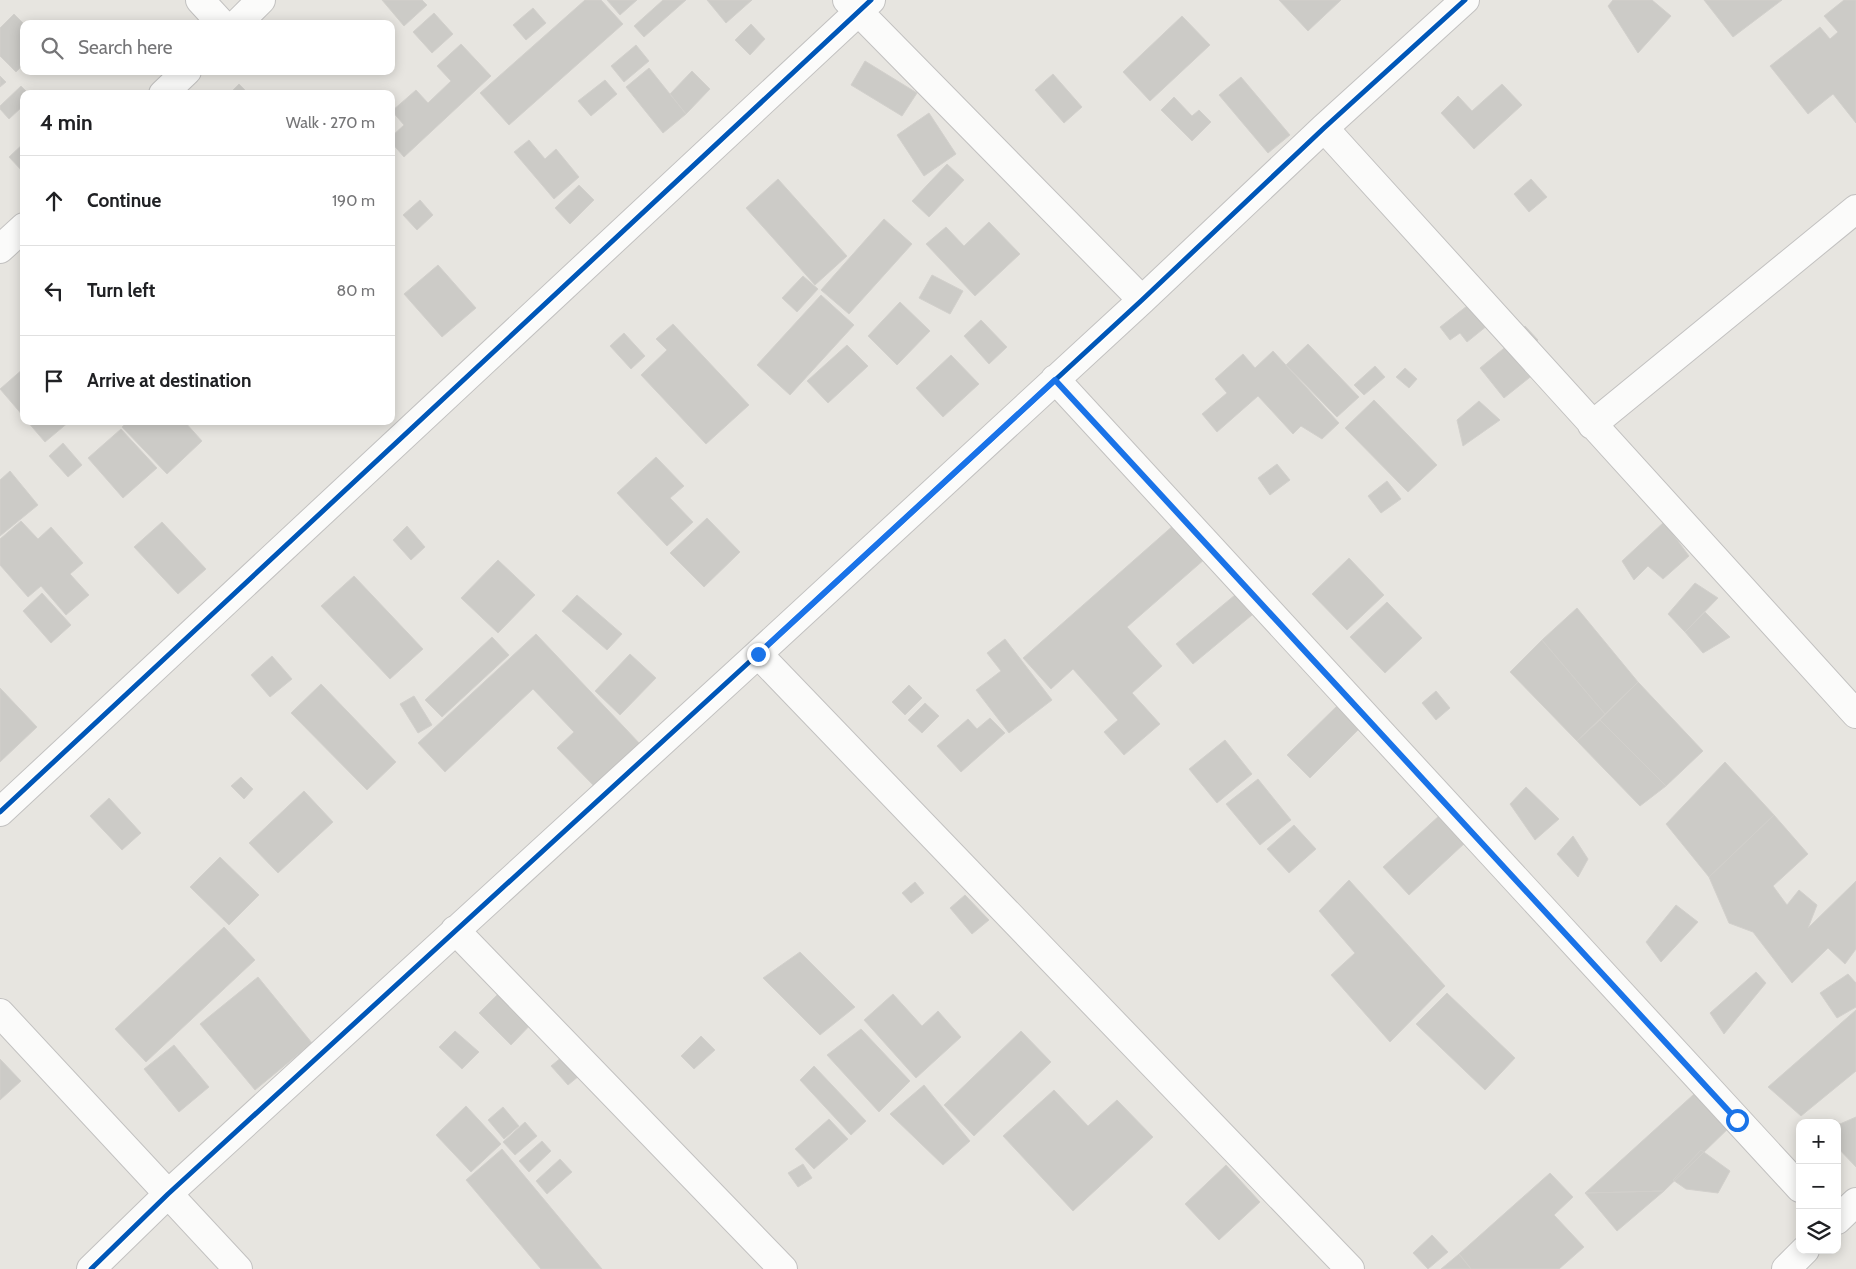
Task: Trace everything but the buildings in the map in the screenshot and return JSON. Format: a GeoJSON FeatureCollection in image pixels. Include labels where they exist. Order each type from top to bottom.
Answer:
{"type":"FeatureCollection","features":[{"type":"Feature","properties":{"kind":"street"},"geometry":{"type":"LineString","coordinates":[[200,0],[218,20]]}},
{"type":"Feature","properties":{"kind":"street"},"geometry":{"type":"LineString","coordinates":[[240,20],[261,0]]}},
{"type":"Feature","properties":{"kind":"street"},"geometry":{"type":"LineString","coordinates":[[90,1269],[168,1194],[758,654],[1142,300],[1324,128],[1465,0]]}},
{"type":"Feature","properties":{"kind":"street"},"geometry":{"type":"LineString","coordinates":[[0,812],[859,4],[1142,300]]}},
{"type":"Feature","properties":{"kind":"street"},"geometry":{"type":"LineString","coordinates":[[167,90],[183,75]]}},
{"type":"Feature","properties":{"kind":"street"},"geometry":{"type":"LineString","coordinates":[[1324,128],[1856,714]]}},
{"type":"Feature","properties":{"kind":"street"},"geometry":{"type":"LineString","coordinates":[[1592,425],[1856,209]]}},
{"type":"Feature","properties":{"kind":"street"},"geometry":{"type":"LineString","coordinates":[[0,249],[20,230]]}},
{"type":"Feature","properties":{"kind":"street"},"geometry":{"type":"LineString","coordinates":[[1055,380],[1796,1184]]}},
{"type":"Feature","properties":{"kind":"street"},"geometry":{"type":"LineString","coordinates":[[758,654],[1350,1269]]}},
{"type":"Feature","properties":{"kind":"street"},"geometry":{"type":"LineString","coordinates":[[455,930],[783,1269]]}},
{"type":"Feature","properties":{"kind":"street"},"geometry":{"type":"LineString","coordinates":[[0,1013],[238,1269]]}},
{"type":"Feature","properties":{"kind":"street"},"geometry":{"type":"LineString","coordinates":[[1841,1216],[1856,1202]]}},
{"type":"Feature","properties":{"kind":"street"},"geometry":{"type":"LineString","coordinates":[[1786,1269],[1801,1254]]}},
{"type":"Feature","properties":{"kind":"cycle path"},"geometry":{"type":"LineString","coordinates":[[0,812],[871,0]]}},
{"type":"Feature","properties":{"kind":"cycle path"},"geometry":{"type":"LineString","coordinates":[[91,1269],[168,1194],[758,654],[1142,300],[1324,128],[1465,0]]}},
{"type":"Feature","properties":{"kind":"route"},"geometry":{"type":"LineString","coordinates":[[758,654],[1055,380],[1737,1120]]}}]}
